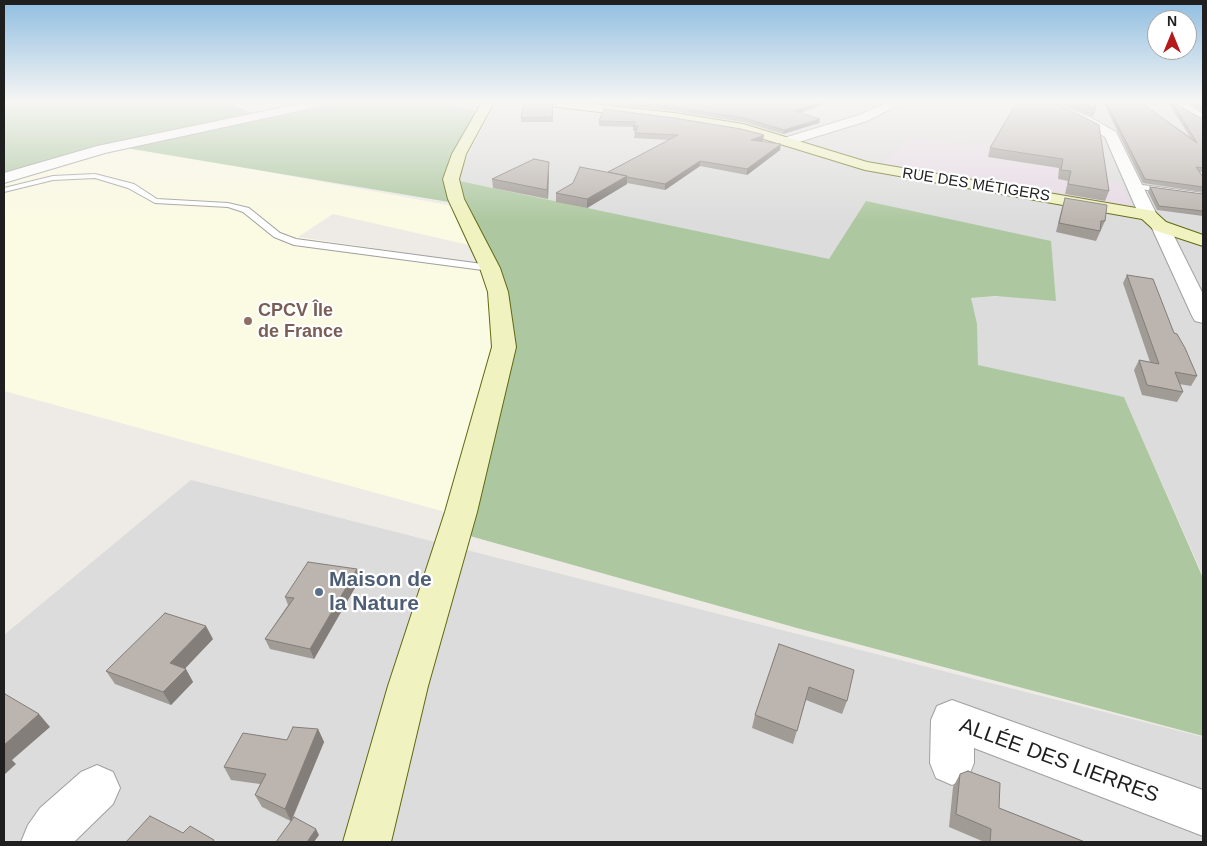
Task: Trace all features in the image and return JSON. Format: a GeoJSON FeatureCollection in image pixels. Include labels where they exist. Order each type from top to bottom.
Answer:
{"type":"FeatureCollection","features":[{"type":"Feature","properties":{"kind":"main road"},"geometry":{"type":"LineString","coordinates":[[367,842],[408,686],[461,512],[504,347],[498,292],[490,268],[456,199],[451,179],[467,141]]}},
{"type":"Feature","properties":{"kind":"main road","name":"RUE DES MÉTIGERS"},"geometry":{"type":"LineString","coordinates":[[790,141],[865,166],[1039,194],[1154,221],[1203,241]]}},
{"type":"Feature","properties":{"kind":"street"},"geometry":{"type":"LineString","coordinates":[[4,178],[102,149],[138,141]]}},
{"type":"Feature","properties":{"kind":"street"},"geometry":{"type":"LineString","coordinates":[[1114,141],[1134,186],[1203,316]]}},
{"type":"Feature","properties":{"kind":"street","name":"ALLÉE DES LIERRES"},"geometry":{"type":"LineString","coordinates":[[952,763],[952,720],[1203,813]]}},
{"type":"Feature","properties":{"kind":"street"},"geometry":{"type":"LineString","coordinates":[[45,842],[57,825],[97,788]]}},
{"type":"Feature","properties":{"kind":"lane"},"geometry":{"type":"LineString","coordinates":[[4,190],[53,178],[95,176],[131,186],[155,201],[228,205],[246,210],[277,236],[294,242],[490,268]]}},
{"type":"Feature","properties":{"kind":"lane"},"geometry":{"type":"LineString","coordinates":[[1134,186],[1203,194]]}},
{"type":"Feature","properties":{"kind":"shaded area"},"geometry":{"type":"Polygon","coordinates":[[[475,141],[1203,141],[1203,576],[1124,397],[978,366],[971,298],[1000,296],[455,180],[475,141]]]}},
{"type":"Feature","properties":{"kind":"shaded area"},"geometry":{"type":"Polygon","coordinates":[[[905,141],[941,141],[993,147],[1072,147],[1059,174],[1121,182],[1131,206],[912,173],[880,165],[905,141]]]}},
{"type":"Feature","properties":{"kind":"shaded area","name":"CPCV Île de France"},"geometry":{"type":"Polygon","coordinates":[[[122,145],[453,206],[469,245],[333,214],[298,237],[481,264],[486,274],[493,347],[449,513],[4,391],[4,178],[65,159],[122,145]]]}},
{"type":"Feature","properties":{"kind":"shaded area"},"geometry":{"type":"Polygon","coordinates":[[[191,480],[1203,737],[1203,842],[4,842],[4,635],[191,480]]]}},
{"type":"Feature","properties":{"kind":"green space"},"geometry":{"type":"Polygon","coordinates":[[[4,141],[144,141],[4,176],[4,141]]]}},
{"type":"Feature","properties":{"kind":"green space"},"geometry":{"type":"Polygon","coordinates":[[[157,141],[465,141],[447,186],[449,202],[126,148],[157,141]]]}},
{"type":"Feature","properties":{"kind":"green space"},"geometry":{"type":"Polygon","coordinates":[[[455,180],[829,259],[866,201],[1051,241],[1056,301],[996,296],[971,298],[977,324],[978,365],[1124,397],[1203,578],[1203,736],[797,628],[470,536],[510,309],[506,285],[501,272],[496,267],[455,180]]]}},
{"type":"Feature","properties":{"kind":"building"},"geometry":{"type":"Polygon","coordinates":[[[666,141],[762,141],[781,144],[747,169],[700,161],[665,184],[608,172],[666,141]]]}},
{"type":"Feature","properties":{"kind":"building"},"geometry":{"type":"Polygon","coordinates":[[[994,141],[1101,141],[1109,191],[1068,184],[1071,171],[1061,170],[1063,159],[990,148],[994,141]]]}},
{"type":"Feature","properties":{"kind":"building"},"geometry":{"type":"Polygon","coordinates":[[[1126,141],[1197,143],[1196,141],[1203,141],[1203,168],[1196,167],[1203,177],[1203,187],[1145,179],[1126,141]]]}},
{"type":"Feature","properties":{"kind":"building"},"geometry":{"type":"Polygon","coordinates":[[[534,159],[549,162],[547,190],[492,179],[534,159]]]}},
{"type":"Feature","properties":{"kind":"building"},"geometry":{"type":"Polygon","coordinates":[[[580,167],[627,176],[587,199],[556,193],[573,183],[580,167]]]}},
{"type":"Feature","properties":{"kind":"building"},"geometry":{"type":"Polygon","coordinates":[[[1150,187],[1203,194],[1203,211],[1159,206],[1150,187]]]}},
{"type":"Feature","properties":{"kind":"building"},"geometry":{"type":"Polygon","coordinates":[[[1065,198],[1107,205],[1105,221],[1101,221],[1100,231],[1059,223],[1065,198]]]}},
{"type":"Feature","properties":{"kind":"building"},"geometry":{"type":"Polygon","coordinates":[[[1127,275],[1153,279],[1174,333],[1177,334],[1185,348],[1197,376],[1175,372],[1183,392],[1147,385],[1139,360],[1159,364],[1127,275]]]}},
{"type":"Feature","properties":{"kind":"building"},"geometry":{"type":"Polygon","coordinates":[[[308,562],[357,569],[310,649],[265,639],[294,598],[285,597],[308,562]]]}},
{"type":"Feature","properties":{"kind":"building"},"geometry":{"type":"Polygon","coordinates":[[[165,613],[206,626],[170,663],[186,669],[163,692],[106,671],[165,613]]]}},
{"type":"Feature","properties":{"kind":"building"},"geometry":{"type":"Polygon","coordinates":[[[779,644],[854,670],[847,701],[809,687],[797,731],[755,715],[779,644]]]}},
{"type":"Feature","properties":{"kind":"building"},"geometry":{"type":"Polygon","coordinates":[[[4,695],[39,714],[4,745],[4,695]]]}},
{"type":"Feature","properties":{"kind":"building"},"geometry":{"type":"Polygon","coordinates":[[[293,727],[318,729],[285,809],[255,795],[266,774],[224,767],[243,733],[287,740],[293,727]]]}},
{"type":"Feature","properties":{"kind":"building"},"geometry":{"type":"Polygon","coordinates":[[[968,771],[1000,783],[999,808],[1085,842],[990,842],[991,829],[956,814],[960,774],[968,771]]]}},
{"type":"Feature","properties":{"kind":"building"},"geometry":{"type":"Polygon","coordinates":[[[150,816],[183,833],[190,826],[214,840],[213,842],[126,842],[150,816]]]}},
{"type":"Feature","properties":{"kind":"building"},"geometry":{"type":"Polygon","coordinates":[[[294,817],[316,829],[307,842],[276,842],[294,817]]]}},
{"type":"Feature","properties":{"kind":"place","name":"CPCV Île de France"},"geometry":{"type":"Point","coordinates":[248,321]}},
{"type":"Feature","properties":{"kind":"place","name":"Maison de la Nature"},"geometry":{"type":"Point","coordinates":[319,592]}}]}
